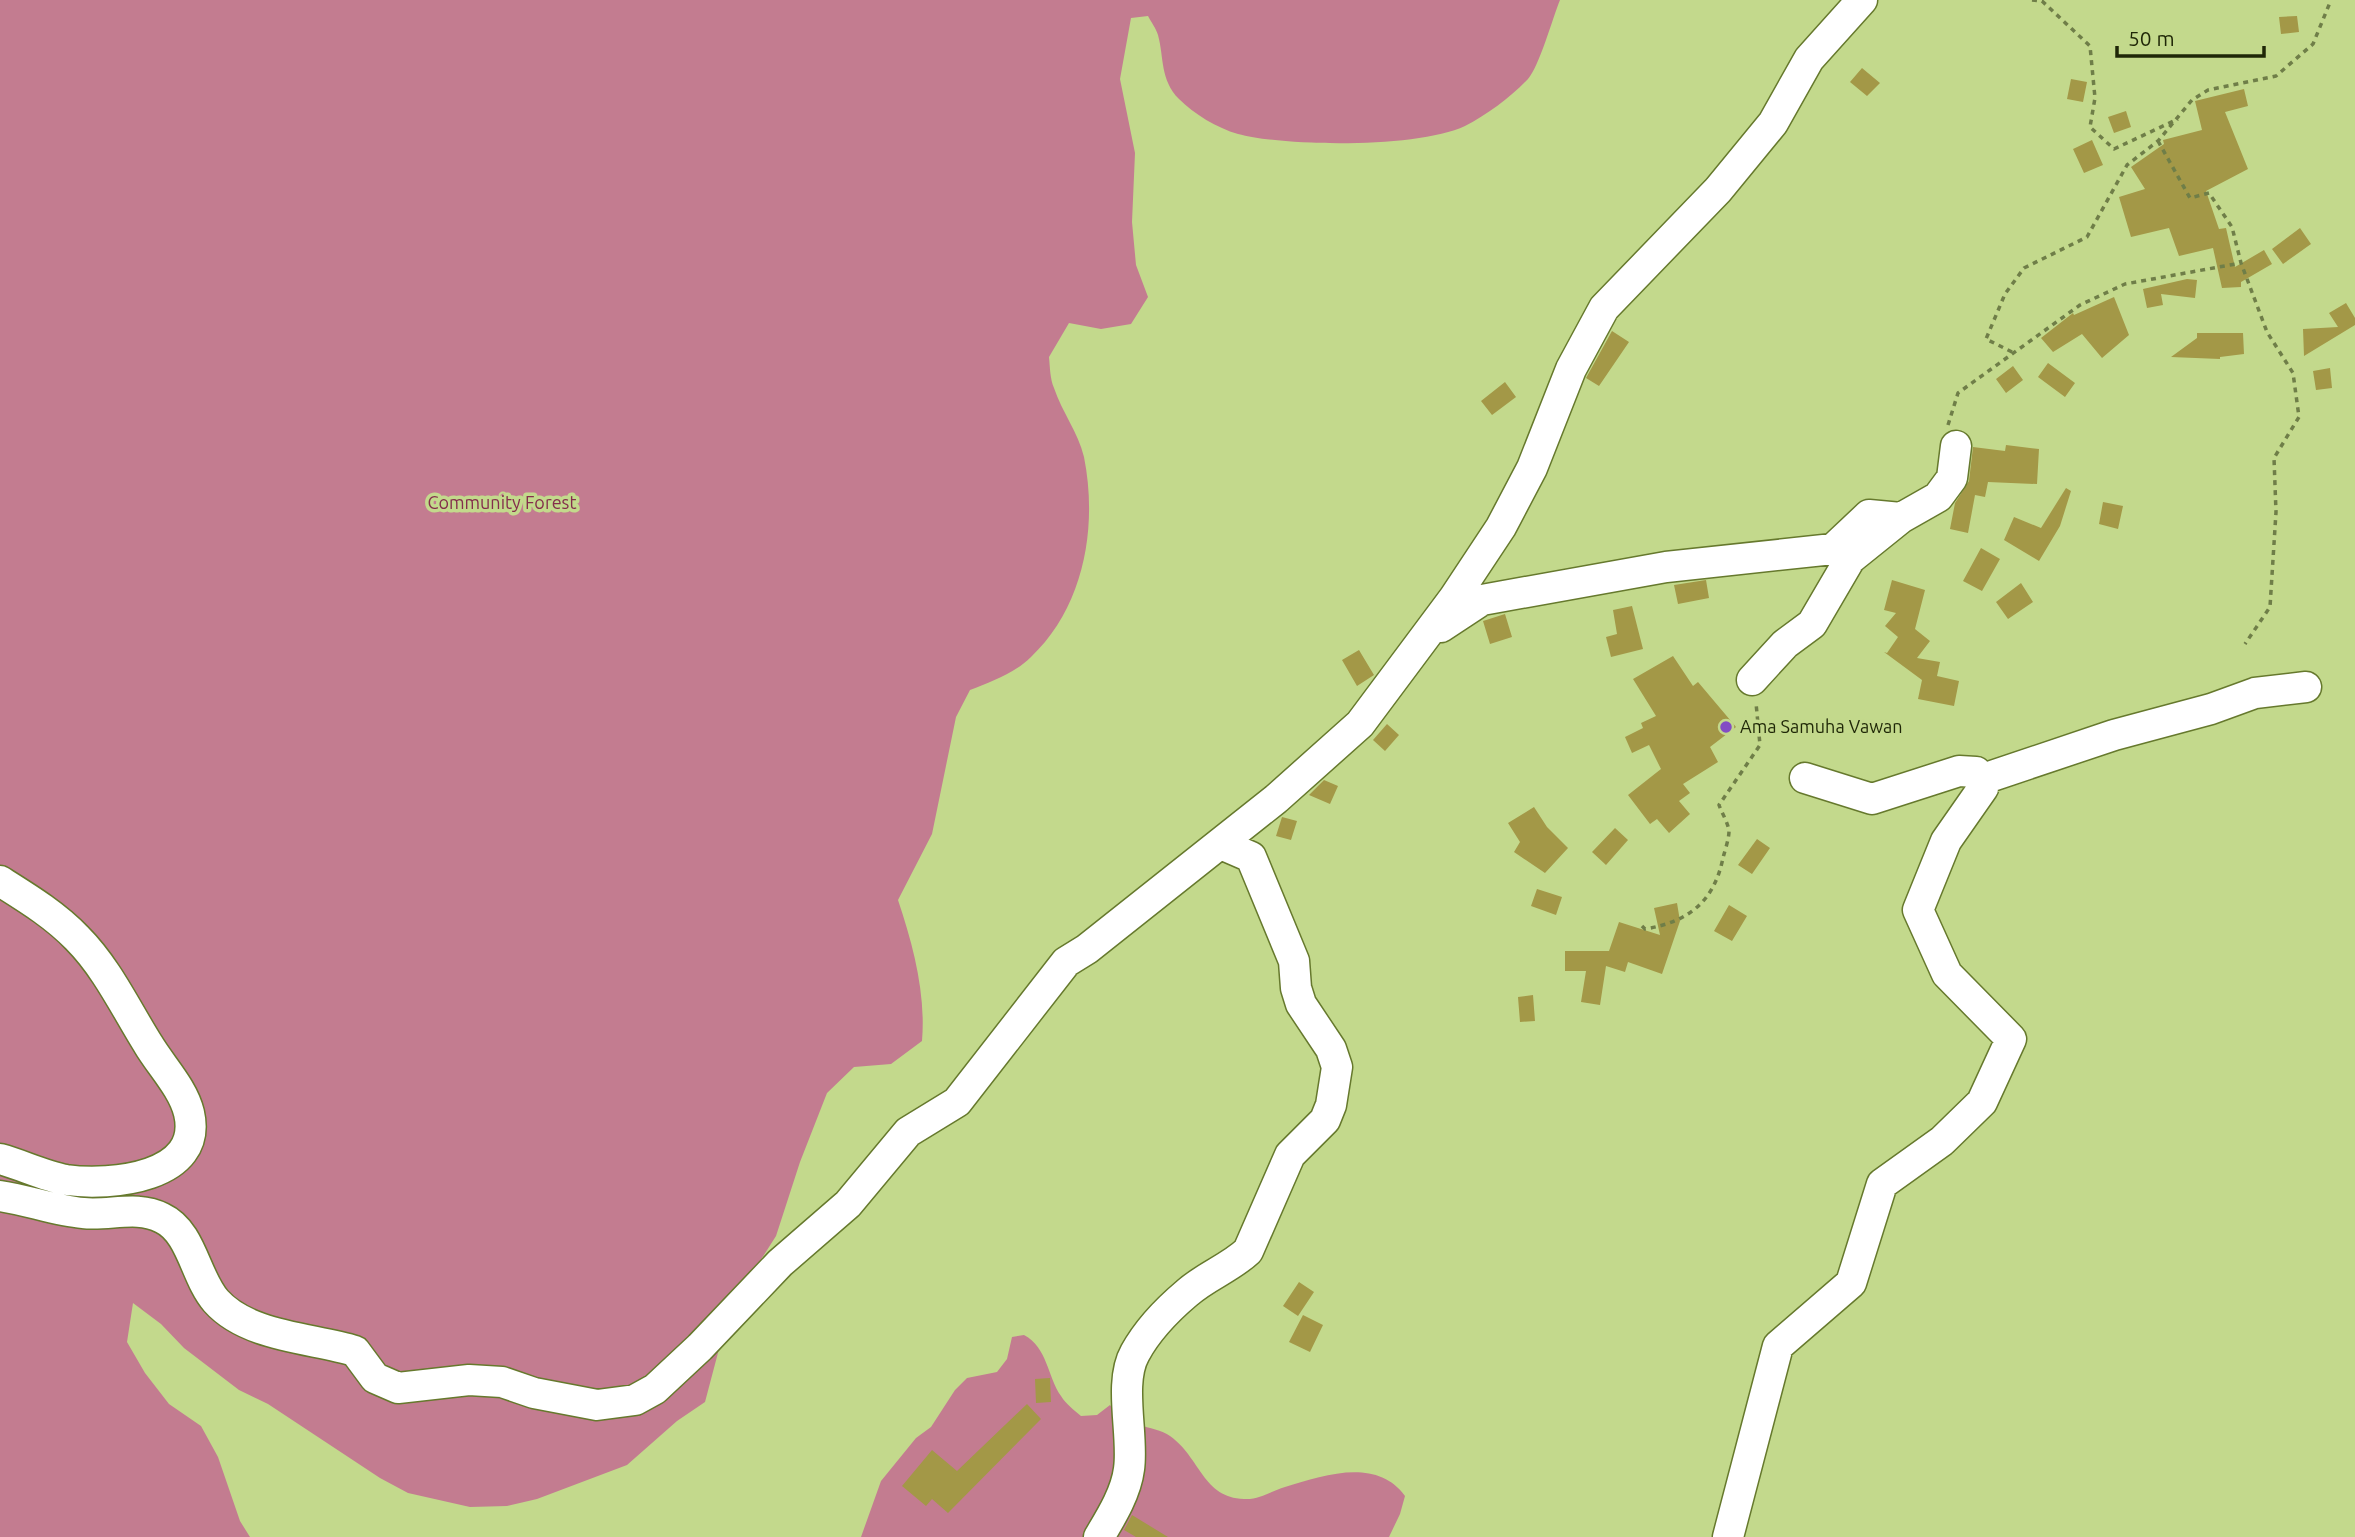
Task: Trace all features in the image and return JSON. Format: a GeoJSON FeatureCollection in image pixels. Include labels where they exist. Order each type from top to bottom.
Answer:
{"type":"FeatureCollection","features":[{"type":"Feature","properties":{"kind":"street"},"geometry":{"type":"LineString","coordinates":[[0,1196],[83,1213],[136,1211],[160,1216],[180,1233],[217,1302],[239,1318],[265,1328],[355,1351],[375,1378],[398,1388],[469,1380],[502,1382],[534,1393],[597,1405],[635,1400],[671,1374],[780,1263],[848,1204],[908,1132],[957,1102],[1066,962],[1087,949],[1221,844],[1360,724],[1501,527],[1532,468],[1571,369],[1604,308],[1718,190],[1773,122],[1809,59],[1858,1]]}},
{"type":"Feature","properties":{"kind":"street"},"geometry":{"type":"LineString","coordinates":[[1752,680],[1785,644],[1812,624],[1850,559],[1901,518],[1937,497],[1952,478],[1956,446]]}},
{"type":"Feature","properties":{"kind":"street"},"geometry":{"type":"LineString","coordinates":[[1423,639],[1482,600],[1667,567],[1833,549],[1869,515],[1901,518]]}},
{"type":"Feature","properties":{"kind":"street"},"geometry":{"type":"LineString","coordinates":[[1980,780],[2114,735],[2211,709],[2255,692],[2306,687]]}},
{"type":"Feature","properties":{"kind":"street"},"geometry":{"type":"LineString","coordinates":[[1728,1537],[1778,1346],[1851,1283],[1882,1184],[1942,1141],[1982,1102],[2011,1039],[1947,974],[1918,910],[1946,841],[1983,788],[1976,772],[1959,771],[1872,799],[1805,778]]}},
{"type":"Feature","properties":{"kind":"street"},"geometry":{"type":"LineString","coordinates":[[1099,1537],[1125,1486],[1130,1468],[1128,1376],[1133,1355],[1148,1334],[1187,1292],[1236,1262],[1248,1251],[1290,1155],[1325,1120],[1337,1082],[1337,1067],[1331,1049],[1301,1004],[1296,988],[1294,961],[1251,857],[1221,844]]}},
{"type":"Feature","properties":{"kind":"street"},"geometry":{"type":"LineString","coordinates":[[0,881],[37,904],[78,938],[166,1069],[188,1109],[191,1125],[186,1150],[177,1160],[138,1176],[115,1180],[65,1180],[0,1159]]}},
{"type":"Feature","properties":{"kind":"path"},"geometry":{"type":"LineString","coordinates":[[2032,0],[2042,1],[2090,46],[2095,98],[2090,127],[2114,149],[2180,118]]}},
{"type":"Feature","properties":{"kind":"path"},"geometry":{"type":"LineString","coordinates":[[2012,352],[1986,339],[2005,294],[2024,268],[2087,237],[2127,165],[2158,141],[2180,118],[2192,100],[2208,90],[2276,76],[2313,44],[2331,0]]}},
{"type":"Feature","properties":{"kind":"path"},"geometry":{"type":"LineString","coordinates":[[2158,141],[2190,198],[2209,194],[2232,227],[2241,263],[2267,332],[2293,373],[2299,417],[2274,458],[2276,512],[2270,607],[2245,644]]}},
{"type":"Feature","properties":{"kind":"path"},"geometry":{"type":"LineString","coordinates":[[1956,446],[1948,424],[1958,393],[2080,305],[2125,284],[2241,263]]}},
{"type":"Feature","properties":{"kind":"path"},"geometry":{"type":"LineString","coordinates":[[1642,926],[1646,929],[1683,919],[1697,911],[1712,890],[1729,831],[1719,805],[1760,744],[1752,680]]}},
{"type":"Feature","properties":{"kind":"green space","name":"Community Forest"},"geometry":{"type":"Polygon","coordinates":[[[0,0],[1560,0],[1532,73],[1514,92],[1465,126],[1444,133],[1386,142],[1288,141],[1238,134],[1222,128],[1192,110],[1173,92],[1164,68],[1155,27],[1148,16],[1131,18],[1120,79],[1135,153],[1132,222],[1136,265],[1148,297],[1131,324],[1101,329],[1069,323],[1049,357],[1053,384],[1084,457],[1089,511],[1083,564],[1064,614],[1049,637],[1018,668],[970,690],[956,717],[932,834],[898,900],[917,969],[922,1005],[922,1041],[891,1064],[854,1067],[827,1093],[800,1162],[776,1236],[755,1269],[733,1296],[705,1402],[677,1421],[627,1465],[537,1499],[507,1506],[470,1507],[408,1493],[380,1478],[268,1404],[239,1390],[184,1348],[161,1324],[133,1303],[127,1342],[145,1373],[169,1404],[201,1426],[218,1457],[240,1521],[250,1537],[0,1537],[0,0]]]}},
{"type":"Feature","properties":{"kind":"green space"},"geometry":{"type":"Polygon","coordinates":[[[1024,1335],[1043,1355],[1063,1399],[1081,1416],[1097,1415],[1110,1405],[1119,1418],[1122,1464],[1142,1481],[1139,1425],[1170,1436],[1210,1484],[1230,1497],[1255,1498],[1333,1474],[1349,1472],[1380,1476],[1405,1496],[1389,1537],[861,1537],[881,1481],[916,1438],[931,1427],[955,1390],[967,1378],[997,1372],[1007,1359],[1012,1337],[1024,1335]]]}},
{"type":"Feature","properties":{"kind":"building"},"geometry":{"type":"Polygon","coordinates":[[[2297,16],[2299,32],[2281,34],[2279,17],[2297,16]]]}},
{"type":"Feature","properties":{"kind":"building"},"geometry":{"type":"Polygon","coordinates":[[[1862,68],[1880,83],[1867,96],[1850,82],[1862,68]]]}},
{"type":"Feature","properties":{"kind":"building"},"geometry":{"type":"Polygon","coordinates":[[[2071,79],[2087,82],[2083,102],[2067,99],[2071,79]]]}},
{"type":"Feature","properties":{"kind":"building"},"geometry":{"type":"Polygon","coordinates":[[[2244,89],[2248,106],[2225,112],[2248,169],[2206,191],[2219,229],[2226,228],[2235,267],[2264,250],[2272,264],[2241,282],[2241,287],[2222,288],[2213,248],[2179,256],[2169,228],[2131,237],[2119,197],[2145,189],[2131,167],[2164,144],[2163,140],[2202,130],[2195,101],[2244,89]]]}},
{"type":"Feature","properties":{"kind":"building"},"geometry":{"type":"Polygon","coordinates":[[[2126,111],[2131,127],[2114,133],[2108,117],[2126,111]]]}},
{"type":"Feature","properties":{"kind":"building"},"geometry":{"type":"Polygon","coordinates":[[[2092,140],[2103,165],[2084,173],[2073,149],[2092,140]]]}},
{"type":"Feature","properties":{"kind":"building"},"geometry":{"type":"Polygon","coordinates":[[[2300,228],[2311,244],[2283,264],[2272,249],[2300,228]]]}},
{"type":"Feature","properties":{"kind":"building"},"geometry":{"type":"Polygon","coordinates":[[[2187,279],[2197,280],[2195,298],[2161,294],[2163,305],[2147,308],[2143,289],[2187,279]]]}},
{"type":"Feature","properties":{"kind":"building"},"geometry":{"type":"Polygon","coordinates":[[[2114,297],[2129,335],[2102,358],[2082,334],[2053,352],[2041,338],[2073,313],[2074,315],[2114,297]]]}},
{"type":"Feature","properties":{"kind":"building"},"geometry":{"type":"Polygon","coordinates":[[[2346,303],[2355,318],[2355,325],[2304,356],[2303,329],[2338,327],[2329,313],[2346,303]]]}},
{"type":"Feature","properties":{"kind":"building"},"geometry":{"type":"Polygon","coordinates":[[[1612,331],[1629,342],[1599,386],[1586,378],[1612,331]]]}},
{"type":"Feature","properties":{"kind":"building"},"geometry":{"type":"Polygon","coordinates":[[[2197,333],[2243,333],[2244,354],[2220,359],[2171,357],[2197,338],[2197,333]]]}},
{"type":"Feature","properties":{"kind":"building"},"geometry":{"type":"Polygon","coordinates":[[[2048,363],[2075,383],[2065,397],[2038,377],[2048,363]]]}},
{"type":"Feature","properties":{"kind":"building"},"geometry":{"type":"Polygon","coordinates":[[[2013,366],[2023,380],[2006,393],[1996,379],[2013,366]]]}},
{"type":"Feature","properties":{"kind":"building"},"geometry":{"type":"Polygon","coordinates":[[[2330,368],[2332,388],[2316,390],[2313,371],[2330,368]]]}},
{"type":"Feature","properties":{"kind":"building"},"geometry":{"type":"Polygon","coordinates":[[[1505,382],[1516,397],[1492,415],[1481,401],[1505,382]]]}},
{"type":"Feature","properties":{"kind":"building"},"geometry":{"type":"Polygon","coordinates":[[[2006,445],[2039,449],[2037,484],[1988,482],[1985,497],[1975,495],[1968,533],[1950,529],[1955,503],[1969,481],[1973,447],[2005,451],[2006,445]]]}},
{"type":"Feature","properties":{"kind":"building"},"geometry":{"type":"Polygon","coordinates":[[[2066,488],[2071,491],[2060,526],[2039,561],[2004,540],[2014,517],[2041,528],[2066,488]]]}},
{"type":"Feature","properties":{"kind":"building"},"geometry":{"type":"Polygon","coordinates":[[[2103,502],[2123,506],[2118,529],[2099,524],[2103,502]]]}},
{"type":"Feature","properties":{"kind":"building"},"geometry":{"type":"Polygon","coordinates":[[[1981,548],[2000,559],[1982,591],[1963,581],[1981,548]]]}},
{"type":"Feature","properties":{"kind":"building"},"geometry":{"type":"Polygon","coordinates":[[[1706,580],[1709,598],[1678,604],[1674,585],[1706,580]]]}},
{"type":"Feature","properties":{"kind":"building"},"geometry":{"type":"Polygon","coordinates":[[[1892,580],[1925,590],[1915,629],[1930,641],[1917,658],[1940,662],[1937,676],[1959,681],[1954,706],[1918,699],[1922,680],[1884,652],[1887,653],[1898,637],[1885,626],[1896,613],[1884,610],[1892,580]]]}},
{"type":"Feature","properties":{"kind":"building"},"geometry":{"type":"Polygon","coordinates":[[[2021,583],[2033,602],[2008,619],[1996,602],[2021,583]]]}},
{"type":"Feature","properties":{"kind":"building"},"geometry":{"type":"Polygon","coordinates":[[[1632,606],[1643,649],[1611,657],[1606,637],[1617,634],[1613,610],[1632,606]]]}},
{"type":"Feature","properties":{"kind":"building"},"geometry":{"type":"Polygon","coordinates":[[[1505,614],[1512,637],[1490,644],[1483,621],[1505,614]]]}},
{"type":"Feature","properties":{"kind":"building"},"geometry":{"type":"Polygon","coordinates":[[[1359,650],[1374,675],[1357,686],[1342,660],[1359,650]]]}},
{"type":"Feature","properties":{"kind":"building"},"geometry":{"type":"Polygon","coordinates":[[[1673,656],[1693,686],[1698,682],[1736,727],[1710,747],[1718,762],[1683,784],[1690,793],[1679,801],[1690,814],[1669,833],[1657,819],[1650,824],[1628,795],[1661,769],[1649,745],[1632,753],[1625,737],[1643,728],[1641,723],[1656,716],[1633,679],[1673,656]]]}},
{"type":"Feature","properties":{"kind":"building"},"geometry":{"type":"Polygon","coordinates":[[[1387,724],[1399,735],[1385,751],[1373,740],[1387,724]]]}},
{"type":"Feature","properties":{"kind":"building"},"geometry":{"type":"Polygon","coordinates":[[[1324,780],[1338,786],[1330,804],[1309,795],[1324,780]]]}},
{"type":"Feature","properties":{"kind":"building"},"geometry":{"type":"Polygon","coordinates":[[[1534,807],[1547,827],[1568,848],[1545,873],[1514,852],[1520,842],[1508,823],[1534,807]]]}},
{"type":"Feature","properties":{"kind":"building"},"geometry":{"type":"Polygon","coordinates":[[[1282,817],[1297,821],[1291,840],[1276,836],[1282,817]]]}},
{"type":"Feature","properties":{"kind":"building"},"geometry":{"type":"Polygon","coordinates":[[[1615,828],[1628,840],[1606,865],[1592,852],[1615,828]]]}},
{"type":"Feature","properties":{"kind":"building"},"geometry":{"type":"Polygon","coordinates":[[[1757,839],[1770,848],[1752,874],[1738,865],[1757,839]]]}},
{"type":"Feature","properties":{"kind":"building"},"geometry":{"type":"Polygon","coordinates":[[[1537,889],[1562,897],[1556,915],[1531,906],[1537,889]]]}},
{"type":"Feature","properties":{"kind":"building"},"geometry":{"type":"Polygon","coordinates":[[[1677,903],[1680,921],[1662,974],[1628,962],[1625,972],[1606,966],[1600,1005],[1581,1002],[1586,971],[1565,971],[1565,951],[1609,951],[1619,922],[1660,935],[1654,908],[1677,903]]]}},
{"type":"Feature","properties":{"kind":"building"},"geometry":{"type":"Polygon","coordinates":[[[1729,905],[1747,916],[1732,941],[1714,931],[1729,905]]]}},
{"type":"Feature","properties":{"kind":"building"},"geometry":{"type":"Polygon","coordinates":[[[1533,995],[1535,1021],[1520,1022],[1518,997],[1533,995]]]}},
{"type":"Feature","properties":{"kind":"building"},"geometry":{"type":"Polygon","coordinates":[[[1299,1282],[1314,1292],[1298,1316],[1283,1306],[1299,1282]]]}},
{"type":"Feature","properties":{"kind":"building"},"geometry":{"type":"Polygon","coordinates":[[[1303,1315],[1323,1325],[1310,1352],[1289,1342],[1303,1315]]]}},
{"type":"Feature","properties":{"kind":"building"},"geometry":{"type":"Polygon","coordinates":[[[1050,1378],[1051,1402],[1036,1403],[1035,1379],[1050,1378]]]}},
{"type":"Feature","properties":{"kind":"building"},"geometry":{"type":"Polygon","coordinates":[[[1027,1404],[1041,1419],[948,1513],[932,1499],[926,1506],[902,1486],[932,1450],[957,1471],[1027,1404]]]}},
{"type":"Feature","properties":{"kind":"building"},"geometry":{"type":"Polygon","coordinates":[[[1132,1515],[1168,1537],[1136,1537],[1124,1530],[1132,1515]]]}},
{"type":"Feature","properties":{"kind":"place","name":"Ama Samuha Vawan"},"geometry":{"type":"Point","coordinates":[1726,727]}}]}
